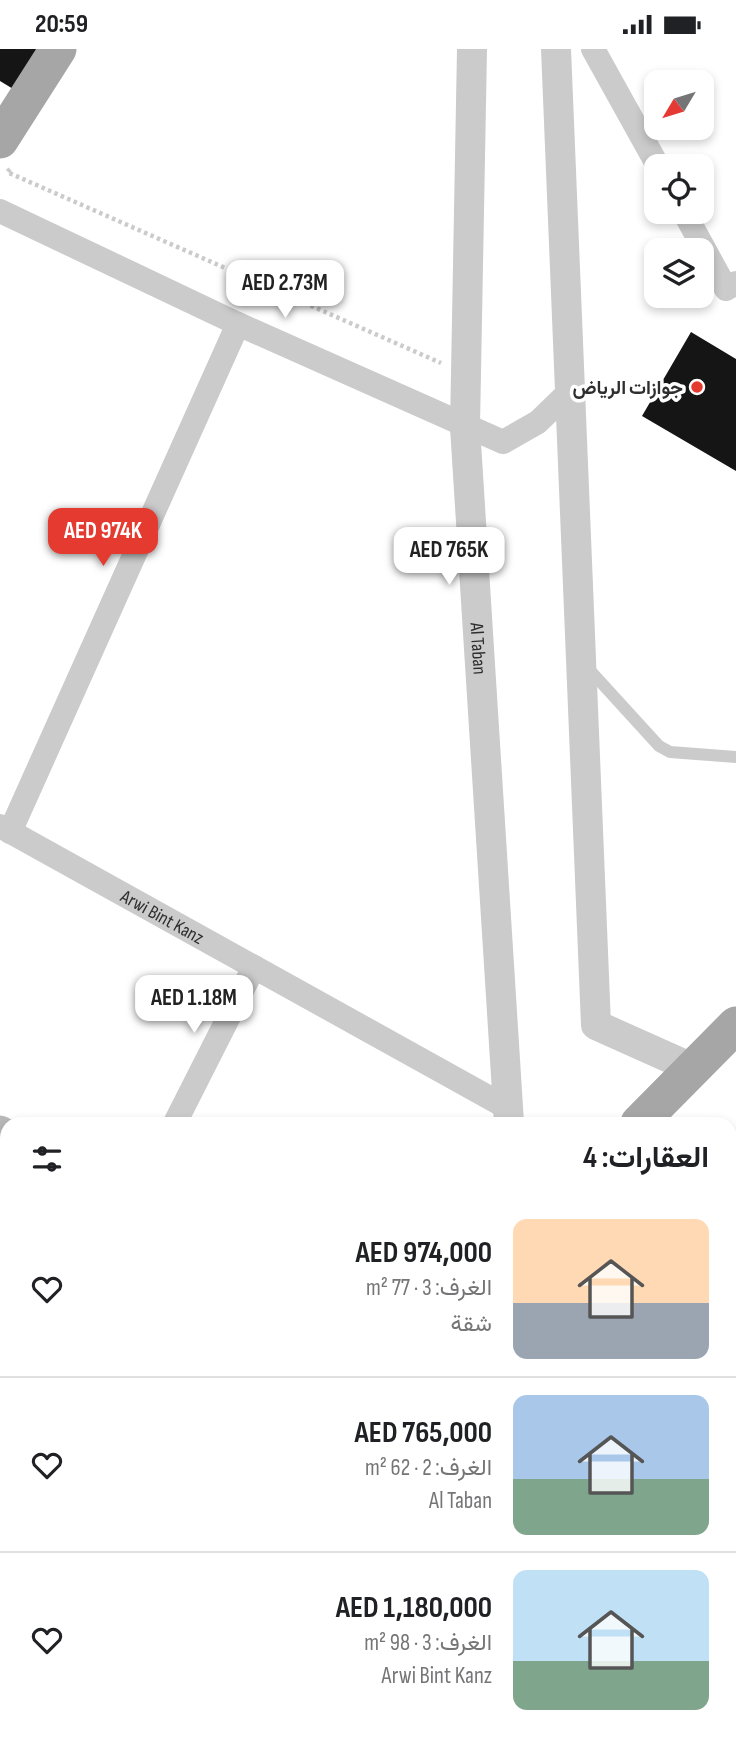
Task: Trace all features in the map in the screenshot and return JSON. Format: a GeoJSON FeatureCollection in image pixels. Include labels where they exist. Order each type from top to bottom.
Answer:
{"type":"FeatureCollection","features":[{"type":"Feature","properties":{"kind":"main road"},"geometry":{"type":"LineString","coordinates":[[7,151],[58,49]]}},
{"type":"Feature","properties":{"kind":"main road"},"geometry":{"type":"LineString","coordinates":[[645,1117],[736,1025]]}},
{"type":"Feature","properties":{"kind":"street","name":"Al Taban"},"geometry":{"type":"LineString","coordinates":[[472,49],[465,427],[508,1116]]}},
{"type":"Feature","properties":{"kind":"street"},"geometry":{"type":"LineString","coordinates":[[556,49],[596,1025],[692,1068]]}},
{"type":"Feature","properties":{"kind":"street"},"geometry":{"type":"LineString","coordinates":[[593,49],[652,154]]}},
{"type":"Feature","properties":{"kind":"street"},"geometry":{"type":"LineString","coordinates":[[0,211],[238,324],[503,442],[538,422],[570,391]]}},
{"type":"Feature","properties":{"kind":"street"},"geometry":{"type":"LineString","coordinates":[[691,224],[726,289],[736,283]]}},
{"type":"Feature","properties":{"kind":"street"},"geometry":{"type":"LineString","coordinates":[[5,829],[238,324]]}},
{"type":"Feature","properties":{"kind":"street","name":"Arwi Bint Kanz"},"geometry":{"type":"LineString","coordinates":[[5,829],[254,967],[508,1116]]}},
{"type":"Feature","properties":{"kind":"street"},"geometry":{"type":"LineString","coordinates":[[179,1117],[254,967]]}},
{"type":"Feature","properties":{"kind":"lane"},"geometry":{"type":"LineString","coordinates":[[581,661],[659,746],[670,752],[736,757]]}},
{"type":"Feature","properties":{"kind":"path"},"geometry":{"type":"LineString","coordinates":[[7,151],[7,172],[441,363]]}},
{"type":"Feature","properties":{"kind":"building"},"geometry":{"type":"Polygon","coordinates":[[[0,49],[55,49],[23,95],[0,81],[0,49]]]}},
{"type":"Feature","properties":{"kind":"building","name":"جوازات الرياض"},"geometry":{"type":"Polygon","coordinates":[[[691,332],[736,359],[736,471],[642,416],[691,332]]]}},
{"type":"Feature","properties":{"kind":"place","name":"جوازات الرياض"},"geometry":{"type":"Point","coordinates":[697,387]}}]}
